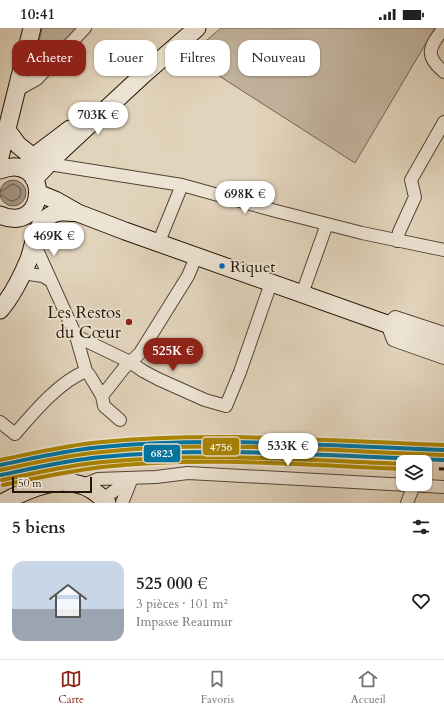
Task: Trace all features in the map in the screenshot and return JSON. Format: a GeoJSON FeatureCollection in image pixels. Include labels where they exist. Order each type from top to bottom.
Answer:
{"type":"FeatureCollection","features":[{"type":"Feature","properties":{"kind":"main road"},"geometry":{"type":"LineString","coordinates":[[0,157],[5,121],[17,90],[32,28]]}},
{"type":"Feature","properties":{"kind":"main road"},"geometry":{"type":"LineString","coordinates":[[157,63],[197,28]]}},
{"type":"Feature","properties":{"kind":"main road"},"geometry":{"type":"LineString","coordinates":[[0,215],[6,218],[14,218],[22,217],[28,213],[32,181],[60,152],[142,76]]}},
{"type":"Feature","properties":{"kind":"main road"},"geometry":{"type":"LineString","coordinates":[[32,181],[142,76]]}},
{"type":"Feature","properties":{"kind":"main road"},"geometry":{"type":"LineString","coordinates":[[5,121],[18,145],[32,181],[35,239]]}},
{"type":"Feature","properties":{"kind":"main road"},"geometry":{"type":"LineString","coordinates":[[0,170],[15,167],[55,200],[78,212],[158,244],[387,324],[444,346]]}},
{"type":"Feature","properties":{"kind":"main road"},"geometry":{"type":"LineString","coordinates":[[0,310],[5,304],[22,273],[44,219],[56,213],[78,212]]}},
{"type":"Feature","properties":{"kind":"main road"},"geometry":{"type":"LineString","coordinates":[[2,503],[24,491],[51,483],[93,493]]}},
{"type":"Feature","properties":{"kind":"street"},"geometry":{"type":"LineString","coordinates":[[17,90],[37,79],[84,28]]}},
{"type":"Feature","properties":{"kind":"street"},"geometry":{"type":"LineString","coordinates":[[444,28],[432,47],[430,56],[434,64],[444,72]]}},
{"type":"Feature","properties":{"kind":"street"},"geometry":{"type":"LineString","coordinates":[[397,241],[399,232],[415,197],[411,180],[444,122]]}},
{"type":"Feature","properties":{"kind":"street"},"geometry":{"type":"LineString","coordinates":[[49,164],[182,185],[276,212],[397,241],[444,250]]}},
{"type":"Feature","properties":{"kind":"street"},"geometry":{"type":"LineString","coordinates":[[158,244],[182,185]]}},
{"type":"Feature","properties":{"kind":"street"},"geometry":{"type":"LineString","coordinates":[[302,294],[328,224]]}},
{"type":"Feature","properties":{"kind":"street"},"geometry":{"type":"LineString","coordinates":[[35,239],[51,281],[76,336],[86,371],[102,396],[104,406],[120,420]]}},
{"type":"Feature","properties":{"kind":"street"},"geometry":{"type":"LineString","coordinates":[[102,396],[130,362],[140,353],[188,276],[196,257]]}},
{"type":"Feature","properties":{"kind":"street"},"geometry":{"type":"LineString","coordinates":[[22,273],[43,276],[51,281]]}},
{"type":"Feature","properties":{"kind":"street"},"geometry":{"type":"LineString","coordinates":[[76,336],[130,362],[158,379],[205,400],[226,406],[240,372],[271,283]]}},
{"type":"Feature","properties":{"kind":"street"},"geometry":{"type":"LineString","coordinates":[[444,333],[395,317],[387,324],[393,340],[444,358]]}},
{"type":"Feature","properties":{"kind":"street"},"geometry":{"type":"LineString","coordinates":[[0,422],[15,434],[53,394],[77,375],[86,371]]}},
{"type":"Feature","properties":{"kind":"street"},"geometry":{"type":"LineString","coordinates":[[93,493],[107,479],[188,474],[396,484]]}},
{"type":"Feature","properties":{"kind":"street"},"geometry":{"type":"LineString","coordinates":[[93,493],[132,478]]}},
{"type":"Feature","properties":{"kind":"street"},"geometry":{"type":"LineString","coordinates":[[122,503],[132,478]]}},
{"type":"Feature","properties":{"kind":"street"},"geometry":{"type":"LineString","coordinates":[[432,486],[444,486]]}},
{"type":"Feature","properties":{"kind":"street"},"geometry":{"type":"LineString","coordinates":[[407,503],[412,491]]}},
{"type":"Feature","properties":{"kind":"shaded area"},"geometry":{"type":"Polygon","coordinates":[[[42,28],[77,28],[66,40],[39,40],[42,28]]]}},
{"type":"Feature","properties":{"kind":"shaded area"},"geometry":{"type":"Polygon","coordinates":[[[221,28],[435,28],[355,163],[219,76],[230,76],[230,40],[207,40],[221,28]]]}},
{"type":"Feature","properties":{"kind":"water"},"geometry":{"type":"Polygon","coordinates":[[[13,180],[22,184],[26,193],[22,202],[13,206],[4,202],[0,193],[4,184],[13,180]]]}},
{"type":"Feature","properties":{"kind":"railway"},"geometry":{"type":"LineString","coordinates":[[0,481],[89,465],[140,461],[215,459],[396,467]]}},
{"type":"Feature","properties":{"kind":"railway"},"geometry":{"type":"LineString","coordinates":[[432,468],[444,469]]}},
{"type":"Feature","properties":{"kind":"transit line"},"geometry":{"type":"LineString","coordinates":[[0,460],[89,443],[188,437],[273,438],[444,445]]}},
{"type":"Feature","properties":{"kind":"transit line"},"geometry":{"type":"LineString","coordinates":[[0,465],[51,454],[89,448],[187,442],[273,443],[444,450]]}},
{"type":"Feature","properties":{"kind":"transit line","name":"4756"},"geometry":{"type":"LineString","coordinates":[[0,470],[89,453],[187,447],[273,448],[444,455]]}},
{"type":"Feature","properties":{"kind":"transit line","name":"6823"},"geometry":{"type":"LineString","coordinates":[[1,475],[51,464],[89,458],[188,452],[273,453],[444,460]]}},
{"type":"Feature","properties":{"kind":"transit line"},"geometry":{"type":"LineString","coordinates":[[2,480],[90,463],[140,459],[216,457],[396,464]]}},
{"type":"Feature","properties":{"kind":"transit line"},"geometry":{"type":"LineString","coordinates":[[3,485],[102,467],[177,462],[252,462],[396,469]]}},
{"type":"Feature","properties":{"kind":"place","name":"Riquet"},"geometry":{"type":"Point","coordinates":[222,266]}},
{"type":"Feature","properties":{"kind":"place","name":"Les Restos du Cœur"},"geometry":{"type":"Point","coordinates":[129,322]}}]}
